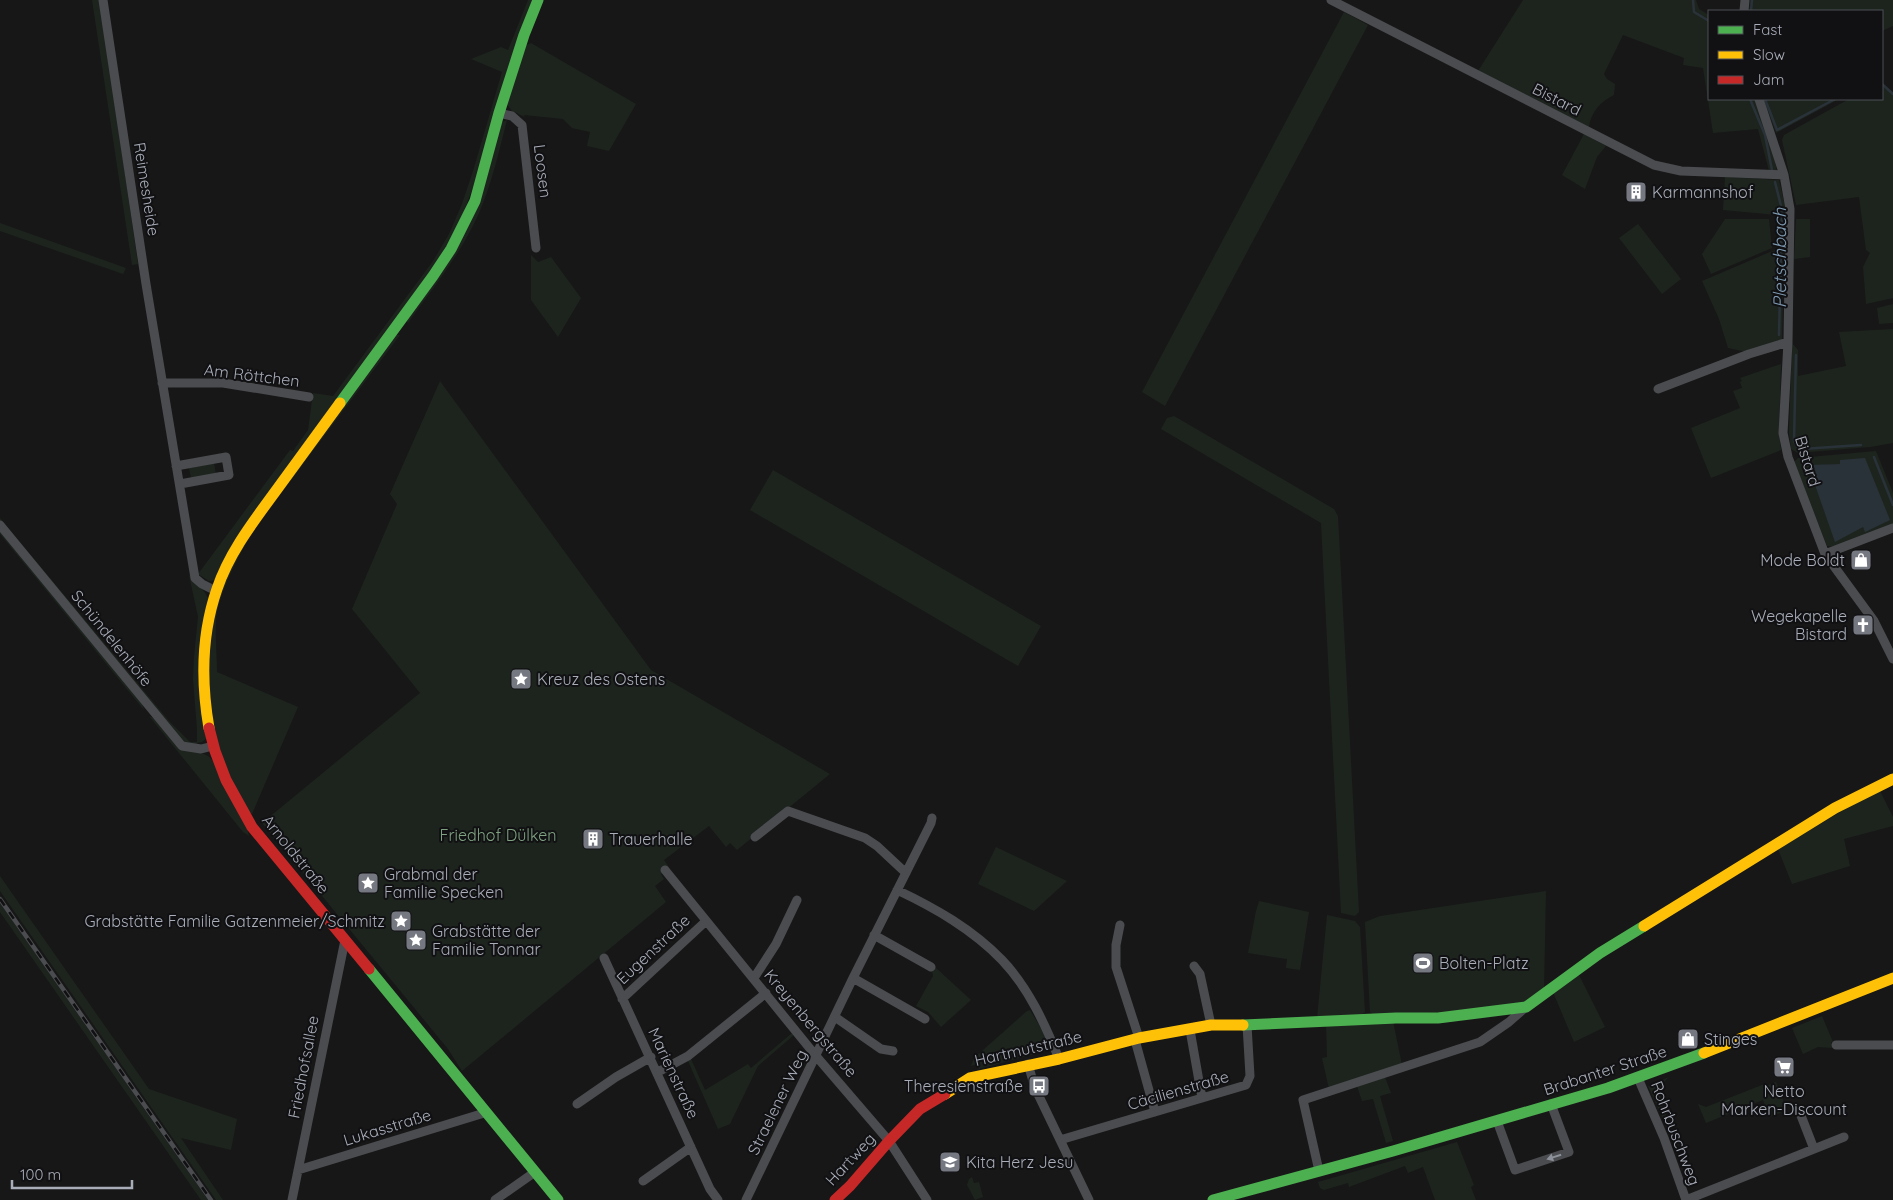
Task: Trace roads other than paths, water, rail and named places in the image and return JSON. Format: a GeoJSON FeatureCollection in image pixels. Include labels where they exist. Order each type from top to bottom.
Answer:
{"type":"FeatureCollection","features":[{"type":"Feature","properties":{"kind":"street","name":"Reimesheide"},"geometry":{"type":"LineString","coordinates":[[103,0],[162,383],[195,578],[216,592]]}},
{"type":"Feature","properties":{"kind":"street","name":"Arnoldstraße"},"geometry":{"type":"LineString","coordinates":[[538,0],[524,35],[499,113],[475,201],[451,249],[400,324],[245,533],[229,560],[216,592],[207,630],[203,664],[207,717],[213,746],[223,774],[236,801],[252,826],[558,1200]]}},
{"type":"Feature","properties":{"kind":"street","name":"Bistard"},"geometry":{"type":"LineString","coordinates":[[1331,0],[1654,165],[1681,171],[1784,175]]}},
{"type":"Feature","properties":{"kind":"street","name":"Bistard"},"geometry":{"type":"LineString","coordinates":[[1759,100],[1784,175],[1790,209],[1788,342],[1783,433],[1788,457],[1825,554],[1874,621],[1893,659]]}},
{"type":"Feature","properties":{"kind":"street","name":"Loosen"},"geometry":{"type":"LineString","coordinates":[[499,113],[512,116],[522,125],[536,248]]}},
{"type":"Feature","properties":{"kind":"street"},"geometry":{"type":"LineString","coordinates":[[1658,389],[1749,354],[1788,342]]}},
{"type":"Feature","properties":{"kind":"street","name":"Am Röttchen"},"geometry":{"type":"LineString","coordinates":[[162,383],[223,383],[309,397]]}},
{"type":"Feature","properties":{"kind":"street"},"geometry":{"type":"LineString","coordinates":[[176,466],[226,457],[229,475],[180,484]]}},
{"type":"Feature","properties":{"kind":"street","name":"Schündelenhöfe"},"geometry":{"type":"LineString","coordinates":[[0,525],[182,746],[201,749],[213,746]]}},
{"type":"Feature","properties":{"kind":"street"},"geometry":{"type":"LineString","coordinates":[[1825,554],[1893,528]]}},
{"type":"Feature","properties":{"kind":"street"},"geometry":{"type":"LineString","coordinates":[[1319,1172],[1303,1100],[1480,1042],[1600,953],[1835,808],[1893,779]]}},
{"type":"Feature","properties":{"kind":"street"},"geometry":{"type":"LineString","coordinates":[[755,837],[788,811],[865,838],[878,846],[906,872]]}},
{"type":"Feature","properties":{"kind":"street","name":"Straelener Weg"},"geometry":{"type":"LineString","coordinates":[[746,1200],[932,818]]}},
{"type":"Feature","properties":{"kind":"street","name":"Kreyenbergstraße"},"geometry":{"type":"LineString","coordinates":[[665,870],[705,922],[889,1141],[927,1200]]}},
{"type":"Feature","properties":{"kind":"street"},"geometry":{"type":"LineString","coordinates":[[897,890],[934,909],[967,930],[1002,960],[1019,981],[1032,1003],[1059,1059]]}},
{"type":"Feature","properties":{"kind":"street"},"geometry":{"type":"LineString","coordinates":[[754,978],[776,944],[797,900]]}},
{"type":"Feature","properties":{"kind":"street","name":"Eugenstraße"},"geometry":{"type":"LineString","coordinates":[[622,999],[705,922]]}},
{"type":"Feature","properties":{"kind":"street"},"geometry":{"type":"LineString","coordinates":[[1120,925],[1116,945],[1116,967],[1137,1039],[1155,1112]]}},
{"type":"Feature","properties":{"kind":"street"},"geometry":{"type":"LineString","coordinates":[[874,935],[931,967]]}},
{"type":"Feature","properties":{"kind":"street","name":"Friedhofsallee"},"geometry":{"type":"LineString","coordinates":[[292,1200],[345,940]]}},
{"type":"Feature","properties":{"kind":"street","name":"Marienstraße"},"geometry":{"type":"LineString","coordinates":[[604,958],[658,1072],[710,1189],[718,1200]]}},
{"type":"Feature","properties":{"kind":"street"},"geometry":{"type":"LineString","coordinates":[[1194,966],[1200,974],[1211,1025]]}},
{"type":"Feature","properties":{"kind":"street"},"geometry":{"type":"LineString","coordinates":[[853,978],[925,1019]]}},
{"type":"Feature","properties":{"kind":"street","name":"Brabanter Straße"},"geometry":{"type":"LineString","coordinates":[[1213,1200],[1319,1172],[1638,1078],[1893,978]]}},
{"type":"Feature","properties":{"kind":"street"},"geometry":{"type":"LineString","coordinates":[[658,1072],[688,1056],[766,993]]}},
{"type":"Feature","properties":{"kind":"street","name":"Hartmutstraße"},"geometry":{"type":"LineString","coordinates":[[889,1141],[920,1109],[970,1078],[1028,1064],[1059,1059],[1137,1039],[1211,1025],[1438,1018],[1526,1007]]}},
{"type":"Feature","properties":{"kind":"street"},"geometry":{"type":"LineString","coordinates":[[835,1017],[881,1049],[893,1051]]}},
{"type":"Feature","properties":{"kind":"street","name":"Cäcilienstraße"},"geometry":{"type":"LineString","coordinates":[[1060,1140],[1246,1085],[1250,1076],[1247,1025]]}},
{"type":"Feature","properties":{"kind":"street"},"geometry":{"type":"LineString","coordinates":[[1190,1030],[1202,1098]]}},
{"type":"Feature","properties":{"kind":"street"},"geometry":{"type":"LineString","coordinates":[[1836,1045],[1893,1045]]}},
{"type":"Feature","properties":{"kind":"street"},"geometry":{"type":"LineString","coordinates":[[577,1104],[616,1077],[650,1057]]}},
{"type":"Feature","properties":{"kind":"street"},"geometry":{"type":"LineString","coordinates":[[1028,1064],[1036,1088],[1089,1200]]}},
{"type":"Feature","properties":{"kind":"street","name":"Rohrbuschweg"},"geometry":{"type":"LineString","coordinates":[[1638,1078],[1655,1114],[1686,1200]]}},
{"type":"Feature","properties":{"kind":"street"},"geometry":{"type":"LineString","coordinates":[[1496,1121],[1515,1170],[1568,1152],[1551,1104]]}},
{"type":"Feature","properties":{"kind":"street","name":"Lukasstraße"},"geometry":{"type":"LineString","coordinates":[[298,1170],[485,1111]]}},
{"type":"Feature","properties":{"kind":"street"},"geometry":{"type":"LineString","coordinates":[[1800,1113],[1814,1149]]}},
{"type":"Feature","properties":{"kind":"street"},"geometry":{"type":"LineString","coordinates":[[1686,1200],[1844,1137]]}},
{"type":"Feature","properties":{"kind":"street","name":"Hartweg"},"geometry":{"type":"LineString","coordinates":[[835,1200],[850,1186],[889,1141]]}},
{"type":"Feature","properties":{"kind":"street"},"geometry":{"type":"LineString","coordinates":[[643,1181],[691,1147]]}},
{"type":"Feature","properties":{"kind":"street"},"geometry":{"type":"LineString","coordinates":[[495,1200],[536,1172]]}},
{"type":"Feature","properties":{"kind":"waterway","name":"Pletschbach"},"geometry":{"type":"LineString","coordinates":[[1693,0],[1694,12],[1708,20]]}},
{"type":"Feature","properties":{"kind":"waterway"},"geometry":{"type":"LineString","coordinates":[[1751,10],[1752,0]]}},
{"type":"Feature","properties":{"kind":"waterway"},"geometry":{"type":"LineString","coordinates":[[1883,85],[1893,94]]}},
{"type":"Feature","properties":{"kind":"waterway","name":"Pletschbach"},"geometry":{"type":"LineString","coordinates":[[1750,100],[1765,135],[1772,170]]}},
{"type":"Feature","properties":{"kind":"waterway"},"geometry":{"type":"LineString","coordinates":[[1765,100],[1777,130],[1833,100]]}},
{"type":"Feature","properties":{"kind":"waterway","name":"Pletschbach"},"geometry":{"type":"LineString","coordinates":[[1775,182],[1782,210],[1779,335]]}},
{"type":"Feature","properties":{"kind":"waterway","name":"Pletschbach"},"geometry":{"type":"LineString","coordinates":[[1796,355],[1794,441],[1797,447],[1802,449],[1861,445]]}},
{"type":"Feature","properties":{"kind":"waterway","name":"Pletschbach"},"geometry":{"type":"LineString","coordinates":[[1874,457],[1893,505]]}},
{"type":"Feature","properties":{"kind":"railway"},"geometry":{"type":"LineString","coordinates":[[0,899],[211,1200]]}},
{"type":"Feature","properties":{"kind":"place","name":"Karmannshof"},"geometry":{"type":"Point","coordinates":[1636,192]}},
{"type":"Feature","properties":{"kind":"place","name":"Mode Boldt"},"geometry":{"type":"Point","coordinates":[1861,560]}},
{"type":"Feature","properties":{"kind":"place","name":"Wegekapelle Bistard"},"geometry":{"type":"Point","coordinates":[1863,625]}},
{"type":"Feature","properties":{"kind":"place","name":"Kreuz des Ostens"},"geometry":{"type":"Point","coordinates":[521,679]}},
{"type":"Feature","properties":{"kind":"place","name":"Trauerhalle"},"geometry":{"type":"Point","coordinates":[593,839]}},
{"type":"Feature","properties":{"kind":"place","name":"Grabmal der Familie Specken"},"geometry":{"type":"Point","coordinates":[368,883]}},
{"type":"Feature","properties":{"kind":"place","name":"Grabstätte Familie Gatzenmeier/Schmitz"},"geometry":{"type":"Point","coordinates":[401,921]}},
{"type":"Feature","properties":{"kind":"place","name":"Grabstätte der Familie Tonnar"},"geometry":{"type":"Point","coordinates":[416,940]}},
{"type":"Feature","properties":{"kind":"place","name":"Bolten-Platz"},"geometry":{"type":"Point","coordinates":[1423,963]}},
{"type":"Feature","properties":{"kind":"place","name":"Stinges"},"geometry":{"type":"Point","coordinates":[1688,1039]}},
{"type":"Feature","properties":{"kind":"place","name":"Netto Marken-Discount"},"geometry":{"type":"Point","coordinates":[1784,1067]}},
{"type":"Feature","properties":{"kind":"place","name":"Theresienstraße"},"geometry":{"type":"Point","coordinates":[1039,1086]}},
{"type":"Feature","properties":{"kind":"place","name":"Kita Herz Jesu"},"geometry":{"type":"Point","coordinates":[950,1162]}},
{"type":"Feature","properties":{"kind":"park label","name":"Friedhof Dülken"},"geometry":{"type":"Point","coordinates":[498,835]}}]}
